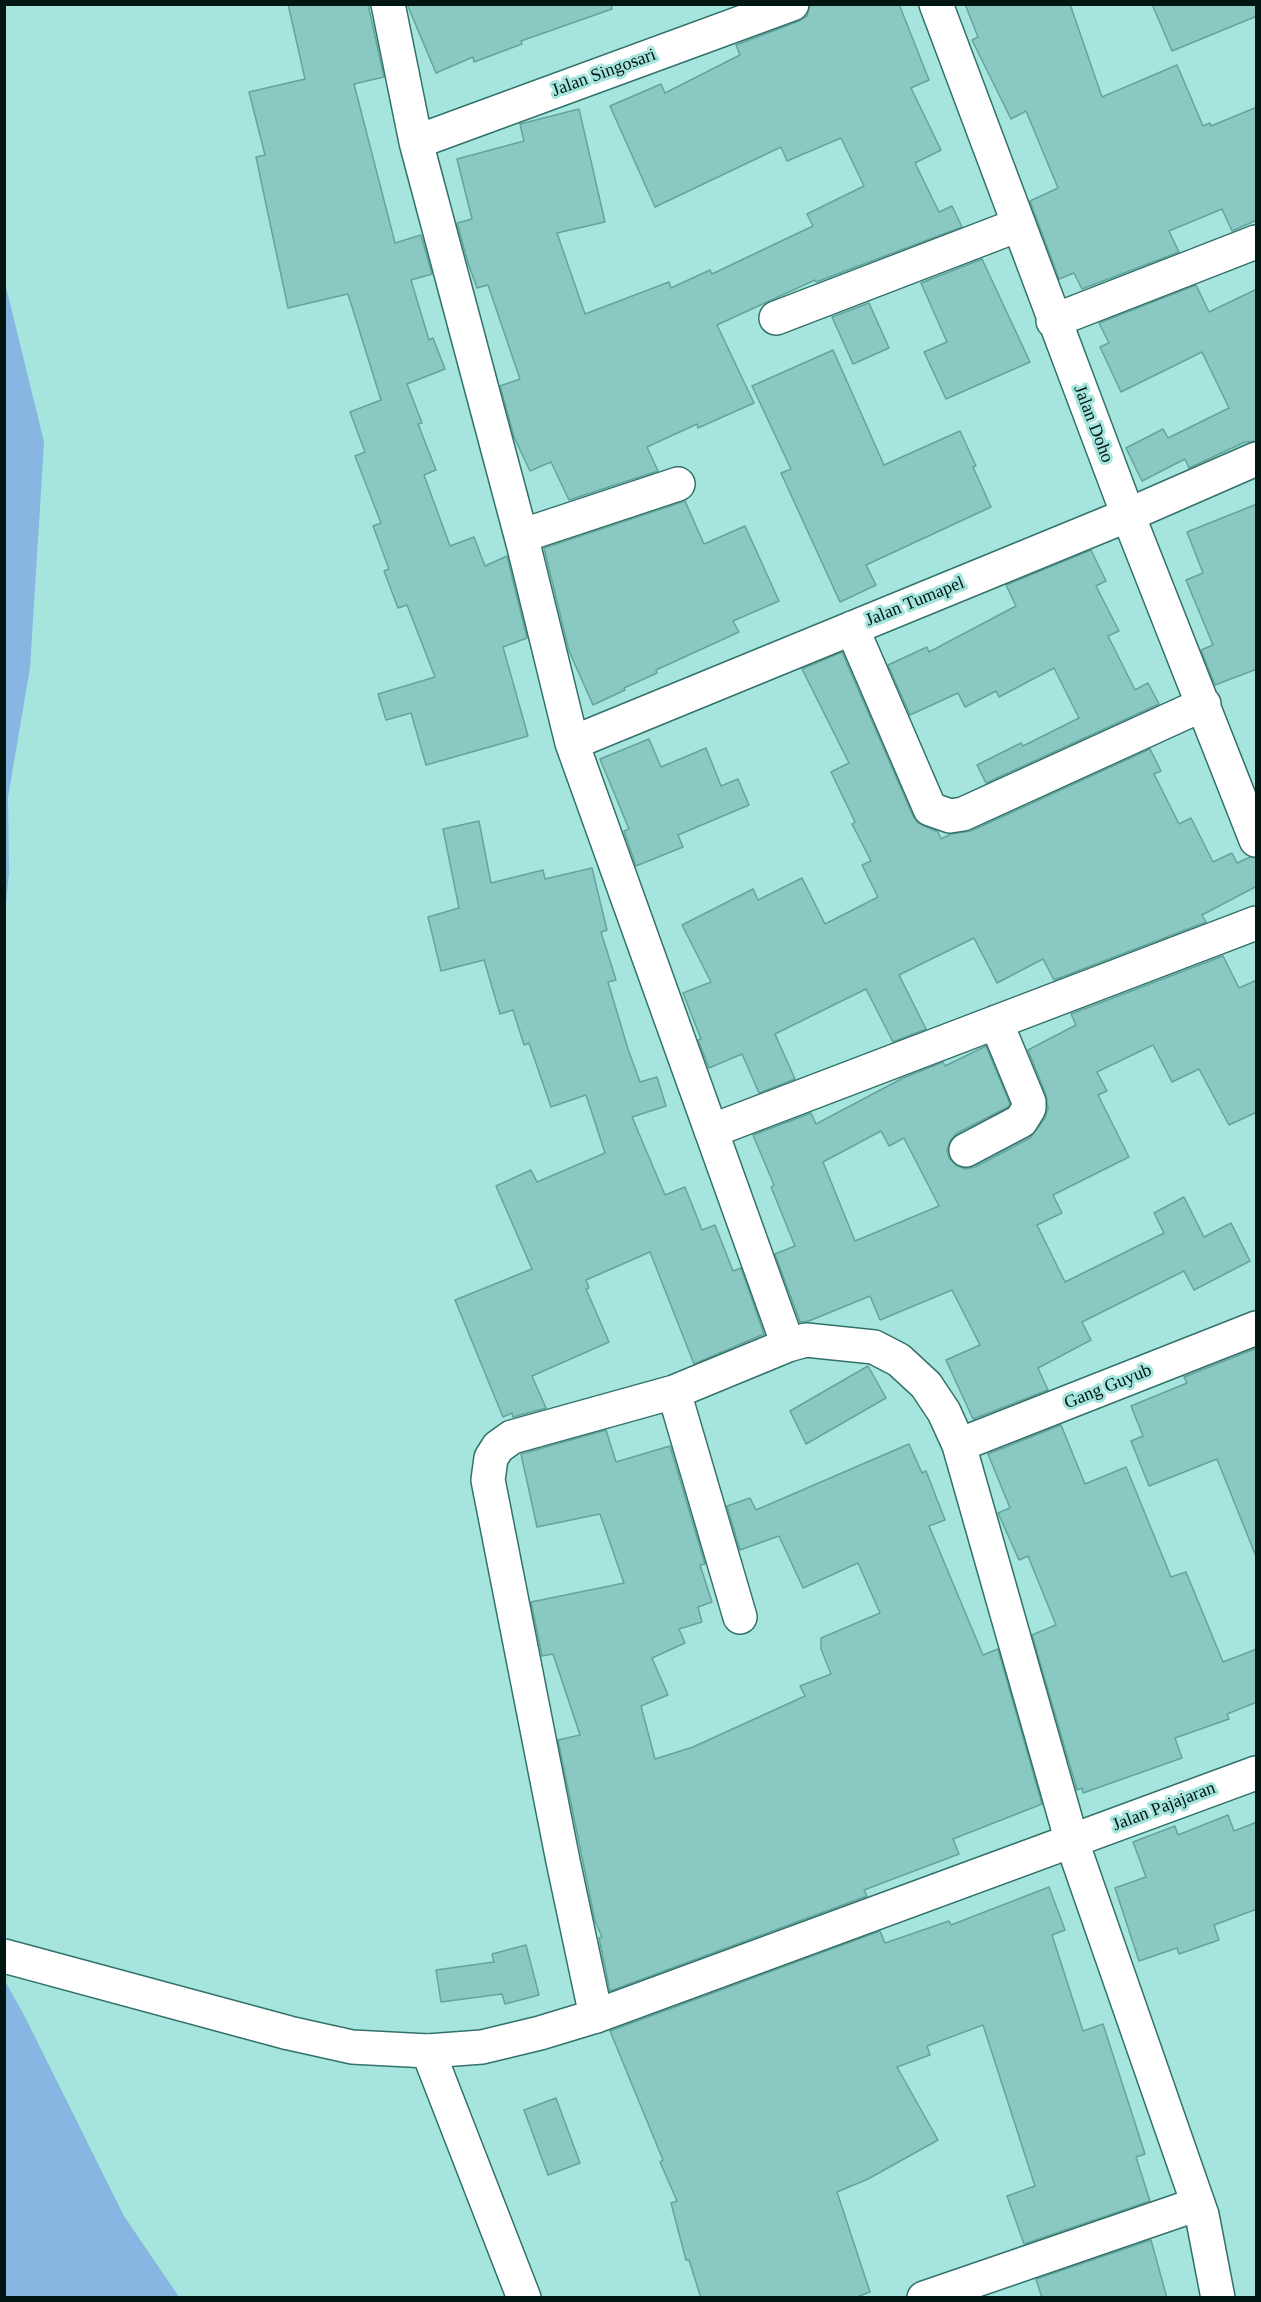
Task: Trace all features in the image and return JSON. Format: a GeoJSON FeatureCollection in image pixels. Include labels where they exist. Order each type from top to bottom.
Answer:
{"type":"FeatureCollection","features":[{"type":"Feature","properties":{"kind":"street"},"geometry":{"type":"LineString","coordinates":[[388,4],[416,142],[521,536],[572,743],[788,1345]]}},
{"type":"Feature","properties":{"kind":"street","name":"Jalan Singosari"},"geometry":{"type":"LineString","coordinates":[[416,142],[792,4]]}},
{"type":"Feature","properties":{"kind":"street","name":"Jalan Doho"},"geometry":{"type":"LineString","coordinates":[[936,4],[1053,321],[1204,704],[1243,763],[1257,840]]}},
{"type":"Feature","properties":{"kind":"street"},"geometry":{"type":"LineString","coordinates":[[776,318],[1018,225]]}},
{"type":"Feature","properties":{"kind":"street"},"geometry":{"type":"LineString","coordinates":[[1053,321],[1257,242]]}},
{"type":"Feature","properties":{"kind":"street","name":"Jalan Tumapel"},"geometry":{"type":"LineString","coordinates":[[572,743],[1128,515],[1257,459]]}},
{"type":"Feature","properties":{"kind":"street"},"geometry":{"type":"LineString","coordinates":[[521,536],[678,484]]}},
{"type":"Feature","properties":{"kind":"street"},"geometry":{"type":"LineString","coordinates":[[852,628],[930,808],[950,816],[963,814],[1204,704]]}},
{"type":"Feature","properties":{"kind":"street"},"geometry":{"type":"LineString","coordinates":[[711,1131],[1257,923]]}},
{"type":"Feature","properties":{"kind":"street"},"geometry":{"type":"LineString","coordinates":[[966,1150],[1021,1121],[1029,1108],[1029,1102],[996,1022]]}},
{"type":"Feature","properties":{"kind":"street","name":"Gang Guyub"},"geometry":{"type":"LineString","coordinates":[[959,1445],[1257,1328]]}},
{"type":"Feature","properties":{"kind":"street"},"geometry":{"type":"LineString","coordinates":[[596,2016],[488,1480],[490,1458],[498,1447],[512,1437],[674,1392],[788,1345],[806,1340],[874,1347],[898,1360],[926,1384],[944,1412],[959,1445],[1072,1842],[1198,2204],[1218,2298]]}},
{"type":"Feature","properties":{"kind":"street"},"geometry":{"type":"LineString","coordinates":[[674,1392],[740,1617]]}},
{"type":"Feature","properties":{"kind":"street","name":"Jalan Pajajaran"},"geometry":{"type":"LineString","coordinates":[[4,1956],[289,2033],[352,2047],[428,2051],[482,2047],[596,2016],[1257,1773]]}},
{"type":"Feature","properties":{"kind":"street"},"geometry":{"type":"LineString","coordinates":[[428,2051],[524,2298]]}},
{"type":"Feature","properties":{"kind":"street"},"geometry":{"type":"LineString","coordinates":[[924,2298],[1198,2204]]}},
{"type":"Feature","properties":{"kind":"water"},"geometry":{"type":"Polygon","coordinates":[[[5,283],[44,442],[30,668],[8,797],[9,873],[5,912],[5,283]]]}},
{"type":"Feature","properties":{"kind":"water"},"geometry":{"type":"Polygon","coordinates":[[[4,1979],[124,2216],[179,2297],[5,2297],[4,1979]]]}},
{"type":"Feature","properties":{"kind":"building"},"geometry":{"type":"Polygon","coordinates":[[[288,4],[368,4],[384,77],[354,84],[395,243],[421,235],[432,274],[411,280],[429,340],[433,338],[445,369],[407,384],[422,423],[418,424],[436,470],[424,475],[450,546],[474,537],[485,566],[507,556],[527,638],[503,647],[528,736],[426,765],[411,713],[386,720],[378,694],[435,677],[407,605],[398,608],[384,571],[389,569],[373,526],[381,523],[355,456],[365,452],[350,412],[381,400],[348,294],[288,308],[256,157],[265,155],[249,92],[305,79],[288,4]]]}},
{"type":"Feature","properties":{"kind":"building"},"geometry":{"type":"Polygon","coordinates":[[[407,4],[611,4],[612,9],[521,41],[522,44],[474,62],[473,57],[436,73],[407,4]]]}},
{"type":"Feature","properties":{"kind":"building"},"geometry":{"type":"Polygon","coordinates":[[[810,4],[899,4],[929,80],[911,88],[941,150],[915,163],[939,212],[952,206],[962,227],[816,282],[815,280],[717,325],[754,403],[698,428],[697,424],[647,447],[658,471],[569,500],[551,462],[530,471],[514,437],[500,386],[520,379],[488,285],[477,288],[468,263],[457,223],[472,219],[457,159],[524,141],[520,124],[579,109],[605,222],[557,233],[585,314],[669,282],[671,288],[710,270],[712,274],[813,226],[807,214],[864,186],[841,138],[787,161],[781,147],[655,207],[610,106],[661,84],[665,93],[740,55],[736,45],[799,21],[807,16],[810,4]]]}},
{"type":"Feature","properties":{"kind":"building"},"geometry":{"type":"Polygon","coordinates":[[[965,4],[1070,4],[1102,97],[1177,65],[1203,126],[1210,123],[1211,126],[1257,107],[1257,220],[1232,231],[1222,209],[1169,231],[1179,252],[1082,289],[1074,273],[1059,279],[1030,201],[1058,188],[1026,111],[1011,119],[972,40],[978,37],[965,4]]]}},
{"type":"Feature","properties":{"kind":"building"},"geometry":{"type":"Polygon","coordinates":[[[1152,4],[1257,4],[1257,16],[1172,51],[1152,4]]]}},
{"type":"Feature","properties":{"kind":"building"},"geometry":{"type":"Polygon","coordinates":[[[982,259],[1030,362],[946,399],[924,352],[947,342],[921,283],[982,259]]]}},
{"type":"Feature","properties":{"kind":"building"},"geometry":{"type":"Polygon","coordinates":[[[1196,285],[1209,312],[1257,289],[1257,441],[1245,442],[1189,468],[1185,459],[1142,481],[1126,448],[1163,429],[1168,438],[1229,408],[1202,352],[1121,392],[1100,347],[1109,343],[1099,323],[1196,285]]]}},
{"type":"Feature","properties":{"kind":"building"},"geometry":{"type":"Polygon","coordinates":[[[869,303],[889,348],[853,364],[832,317],[869,303]]]}},
{"type":"Feature","properties":{"kind":"building"},"geometry":{"type":"Polygon","coordinates":[[[833,350],[884,465],[960,431],[991,507],[866,565],[876,585],[840,602],[781,473],[791,469],[752,386],[833,350]]]}},
{"type":"Feature","properties":{"kind":"building"},"geometry":{"type":"Polygon","coordinates":[[[685,501],[704,544],[745,526],[779,601],[733,621],[739,632],[656,670],[657,673],[593,705],[569,651],[544,548],[685,501]]]}},
{"type":"Feature","properties":{"kind":"building"},"geometry":{"type":"Polygon","coordinates":[[[1257,504],[1257,669],[1215,685],[1201,650],[1213,645],[1186,580],[1203,573],[1187,532],[1257,504]]]}},
{"type":"Feature","properties":{"kind":"building"},"geometry":{"type":"Polygon","coordinates":[[[1091,550],[1106,581],[1096,586],[1119,631],[1108,636],[1135,690],[1148,683],[1159,704],[986,783],[977,765],[1021,743],[1023,746],[1079,718],[1054,668],[999,697],[996,691],[965,707],[958,693],[910,715],[888,665],[927,647],[929,652],[1016,606],[1006,585],[1091,550]]]}},
{"type":"Feature","properties":{"kind":"building"},"geometry":{"type":"Polygon","coordinates":[[[842,652],[913,816],[918,823],[938,832],[941,839],[951,834],[971,831],[1150,749],[1161,771],[1154,774],[1179,824],[1191,818],[1213,862],[1232,853],[1237,863],[1250,857],[1257,858],[1257,886],[1202,915],[1206,922],[1054,980],[1043,959],[997,983],[974,938],[899,975],[926,1029],[893,1042],[866,989],[775,1034],[795,1079],[759,1093],[742,1054],[709,1068],[698,1040],[701,1039],[683,993],[711,982],[682,925],[753,889],[758,900],[802,878],[825,924],[878,897],[862,865],[871,861],[852,824],[855,822],[831,772],[849,763],[802,669],[842,652]]]}},
{"type":"Feature","properties":{"kind":"building"},"geometry":{"type":"Polygon","coordinates":[[[649,739],[661,767],[706,748],[721,786],[738,779],[749,805],[678,835],[683,847],[636,866],[624,831],[629,829],[600,759],[649,739]]]}},
{"type":"Feature","properties":{"kind":"building"},"geometry":{"type":"Polygon","coordinates":[[[479,821],[491,883],[543,870],[545,879],[592,868],[607,930],[601,932],[616,980],[608,982],[628,1049],[640,1082],[657,1077],[666,1106],[632,1117],[665,1195],[685,1187],[702,1230],[715,1225],[733,1271],[741,1268],[764,1334],[694,1364],[650,1252],[586,1280],[589,1288],[586,1289],[609,1342],[532,1376],[546,1408],[513,1417],[512,1413],[503,1417],[455,1300],[532,1269],[496,1186],[531,1170],[537,1182],[605,1153],[586,1095],[551,1107],[529,1043],[524,1045],[513,1010],[500,1014],[484,960],[441,971],[428,917],[459,908],[443,829],[479,821]]]}},
{"type":"Feature","properties":{"kind":"building"},"geometry":{"type":"Polygon","coordinates":[[[1223,956],[1239,988],[1257,980],[1257,1112],[1229,1125],[1199,1069],[1172,1082],[1153,1045],[1097,1072],[1107,1091],[1098,1095],[1129,1157],[1053,1195],[1062,1213],[1037,1225],[1065,1282],[1164,1233],[1154,1213],[1184,1197],[1204,1237],[1231,1223],[1250,1261],[1194,1290],[1184,1271],[1082,1322],[1091,1340],[1038,1368],[1048,1390],[973,1419],[946,1360],[980,1345],[952,1290],[880,1320],[870,1296],[809,1321],[800,1322],[775,1254],[795,1246],[771,1187],[774,1185],[753,1135],[811,1113],[816,1124],[903,1078],[943,1062],[945,1066],[986,1046],[1010,1104],[957,1133],[950,1141],[947,1150],[949,1158],[956,1165],[965,1169],[975,1167],[1030,1138],[1045,1118],[1048,1108],[1046,1095],[1028,1050],[1076,1025],[1071,1014],[1223,956]],[[881,1131],[823,1162],[855,1241],[939,1206],[904,1138],[889,1146],[881,1131]]]}},
{"type":"Feature","properties":{"kind":"building"},"geometry":{"type":"Polygon","coordinates":[[[1257,1348],[1257,1554],[1255,1554],[1217,1459],[1149,1486],[1131,1441],[1143,1436],[1131,1406],[1187,1383],[1184,1377],[1257,1348]]]}},
{"type":"Feature","properties":{"kind":"building"},"geometry":{"type":"Polygon","coordinates":[[[868,1366],[886,1398],[806,1444],[790,1411],[868,1366]]]}},
{"type":"Feature","properties":{"kind":"building"},"geometry":{"type":"Polygon","coordinates":[[[1061,1425],[1085,1484],[1126,1467],[1171,1577],[1186,1572],[1223,1662],[1257,1649],[1257,1702],[1227,1714],[1229,1719],[1175,1738],[1182,1758],[1083,1793],[1082,1788],[1077,1790],[1032,1635],[1056,1625],[1028,1556],[1019,1560],[998,1513],[1010,1508],[988,1454],[1061,1425]]]}},
{"type":"Feature","properties":{"kind":"building"},"geometry":{"type":"Polygon","coordinates":[[[606,1430],[616,1462],[670,1446],[705,1564],[700,1565],[712,1602],[698,1607],[702,1622],[679,1629],[685,1643],[652,1658],[668,1695],[641,1706],[655,1759],[693,1747],[805,1696],[800,1686],[831,1674],[821,1649],[821,1638],[880,1613],[858,1563],[803,1588],[779,1536],[740,1550],[727,1506],[750,1498],[756,1510],[909,1444],[922,1473],[926,1471],[945,1520],[929,1526],[983,1655],[998,1649],[1042,1804],[953,1839],[959,1854],[864,1890],[867,1896],[610,1991],[599,1938],[602,1937],[595,1921],[558,1740],[580,1735],[553,1654],[542,1656],[531,1602],[624,1583],[600,1514],[537,1527],[521,1454],[606,1430]]]}},
{"type":"Feature","properties":{"kind":"building"},"geometry":{"type":"Polygon","coordinates":[[[1228,1815],[1234,1831],[1257,1822],[1257,1909],[1214,1925],[1219,1940],[1179,1954],[1177,1948],[1139,1961],[1115,1888],[1146,1877],[1133,1842],[1175,1826],[1178,1835],[1228,1815]]]}},
{"type":"Feature","properties":{"kind":"building"},"geometry":{"type":"Polygon","coordinates":[[[1049,1887],[1065,1930],[1052,1935],[1083,2031],[1103,2024],[1145,2154],[1136,2157],[1150,2201],[1024,2244],[1007,2196],[1035,2186],[983,2025],[927,2046],[930,2055],[897,2067],[938,2140],[868,2179],[837,2192],[870,2292],[854,2298],[701,2298],[689,2260],[686,2260],[671,2203],[677,2201],[660,2162],[663,2160],[610,2031],[880,1931],[885,1943],[949,1921],[951,1925],[1049,1887]]]}},
{"type":"Feature","properties":{"kind":"building"},"geometry":{"type":"Polygon","coordinates":[[[526,1945],[539,1995],[505,2004],[502,1994],[441,2002],[436,1970],[494,1962],[492,1954],[526,1945]]]}},
{"type":"Feature","properties":{"kind":"building"},"geometry":{"type":"Polygon","coordinates":[[[556,2098],[580,2163],[548,2175],[524,2110],[556,2098]]]}},
{"type":"Feature","properties":{"kind":"building"},"geometry":{"type":"Polygon","coordinates":[[[1151,2240],[1167,2298],[1042,2298],[1036,2279],[1151,2240]]]}}]}
